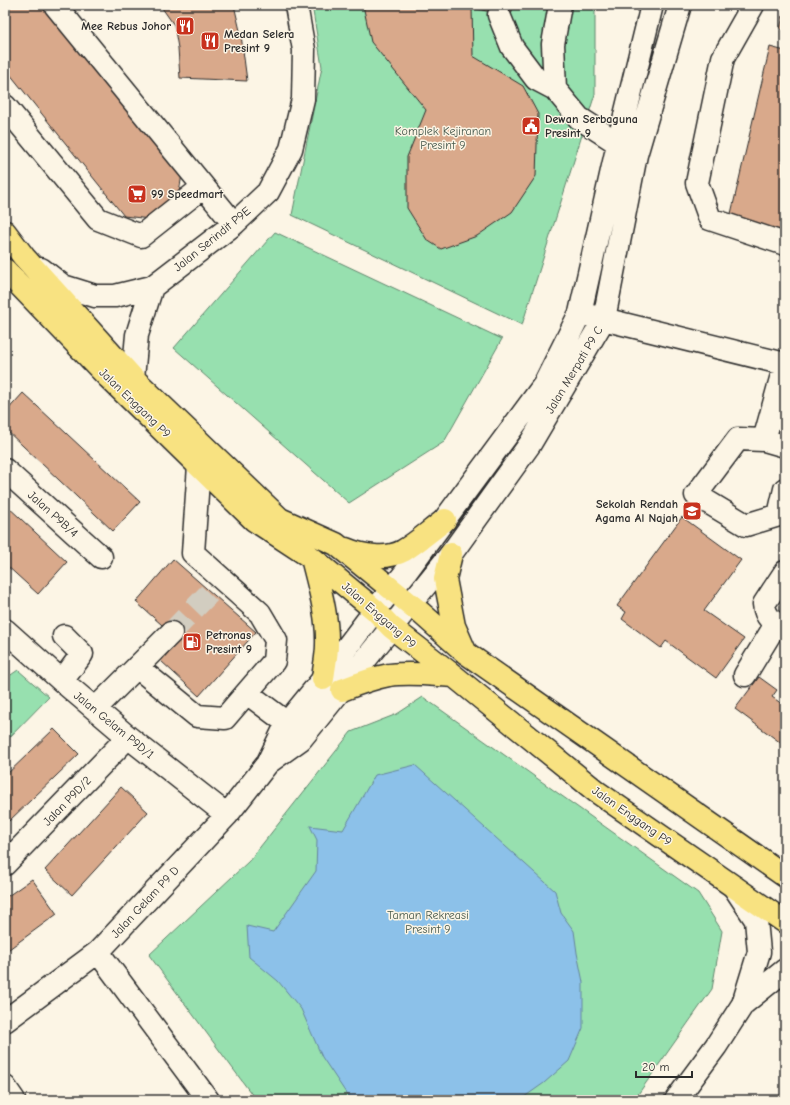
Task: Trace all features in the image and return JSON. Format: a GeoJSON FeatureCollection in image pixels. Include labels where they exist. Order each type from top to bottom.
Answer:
{"type":"FeatureCollection","features":[{"type":"Feature","properties":{"kind":"main road","name":"Jalan Enggang P9"},"geometry":{"type":"LineString","coordinates":[[5,232],[24,257],[133,378],[280,519],[336,544],[391,590],[410,603],[466,653],[785,876]]}},
{"type":"Feature","properties":{"kind":"main road","name":"Jalan Enggang P9"},"geometry":{"type":"LineString","coordinates":[[5,270],[109,378],[254,520],[312,558],[375,610],[390,627],[454,676],[598,792],[785,922]]}},
{"type":"Feature","properties":{"kind":"main road"},"geometry":{"type":"LineString","coordinates":[[336,544],[355,553],[374,556],[389,555],[402,552],[445,520]]}},
{"type":"Feature","properties":{"kind":"main road"},"geometry":{"type":"LineString","coordinates":[[450,554],[445,579],[454,626],[466,653]]}},
{"type":"Feature","properties":{"kind":"main road"},"geometry":{"type":"LineString","coordinates":[[312,558],[323,604],[327,644],[323,679]]}},
{"type":"Feature","properties":{"kind":"main road"},"geometry":{"type":"LineString","coordinates":[[342,690],[360,682],[389,675],[405,674],[454,676]]}},
{"type":"Feature","properties":{"kind":"street"},"geometry":{"type":"LineString","coordinates":[[55,5],[234,224]]}},
{"type":"Feature","properties":{"kind":"street","name":"Jalan Serindit P9E"},"geometry":{"type":"LineString","coordinates":[[24,257],[63,286],[95,296],[115,296],[152,287],[234,224],[268,192],[291,149],[303,98],[304,50],[296,5]]}},
{"type":"Feature","properties":{"kind":"street"},"geometry":{"type":"LineString","coordinates":[[555,89],[553,44],[560,5]]}},
{"type":"Feature","properties":{"kind":"street","name":"Jalan Merpati P9 C"},"geometry":{"type":"LineString","coordinates":[[410,603],[450,554],[530,444],[604,319],[627,149],[652,5]]}},
{"type":"Feature","properties":{"kind":"street","name":"Jalan Merpati P9 C"},"geometry":{"type":"LineString","coordinates":[[391,590],[445,520],[544,385],[580,313],[627,149],[680,5]]}},
{"type":"Feature","properties":{"kind":"street"},"geometry":{"type":"LineString","coordinates":[[753,5],[723,58],[697,183],[710,219],[785,244]]}},
{"type":"Feature","properties":{"kind":"street"},"geometry":{"type":"LineString","coordinates":[[499,15],[512,47],[536,79],[555,89],[579,118],[627,149]]}},
{"type":"Feature","properties":{"kind":"street"},"geometry":{"type":"LineString","coordinates":[[5,106],[98,218],[141,236],[203,187]]}},
{"type":"Feature","properties":{"kind":"street"},"geometry":{"type":"LineString","coordinates":[[133,378],[137,335],[152,287]]}},
{"type":"Feature","properties":{"kind":"street"},"geometry":{"type":"LineString","coordinates":[[580,313],[785,364],[764,440]]}},
{"type":"Feature","properties":{"kind":"street"},"geometry":{"type":"LineString","coordinates":[[785,446],[764,440],[738,439],[696,495],[746,525],[779,515],[785,489]]}},
{"type":"Feature","properties":{"kind":"street"},"geometry":{"type":"LineString","coordinates":[[137,668],[197,716],[225,718],[274,661],[276,640],[260,614],[193,553],[199,465]]}},
{"type":"Feature","properties":{"kind":"street","name":"Jalan P9B/4"},"geometry":{"type":"LineString","coordinates":[[5,470],[101,557]]}},
{"type":"Feature","properties":{"kind":"street"},"geometry":{"type":"LineString","coordinates":[[745,675],[780,624],[770,620],[766,616],[764,604],[785,572]]}},
{"type":"Feature","properties":{"kind":"street"},"geometry":{"type":"LineString","coordinates":[[375,610],[391,590]]}},
{"type":"Feature","properties":{"kind":"street","name":"Jalan Gelam P9 D"},"geometry":{"type":"LineString","coordinates":[[267,764],[301,739],[376,648],[390,627],[410,603]]}},
{"type":"Feature","properties":{"kind":"street","name":"Jalan Gelam P9 D"},"geometry":{"type":"LineString","coordinates":[[5,1022],[98,952],[227,815],[267,764],[286,723],[323,679],[375,610]]}},
{"type":"Feature","properties":{"kind":"street","name":"Jalan Gelam P9D/1"},"geometry":{"type":"LineString","coordinates":[[5,630],[62,682],[128,737],[227,815]]}},
{"type":"Feature","properties":{"kind":"street"},"geometry":{"type":"LineString","coordinates":[[95,709],[171,633]]}},
{"type":"Feature","properties":{"kind":"street"},"geometry":{"type":"LineString","coordinates":[[62,682],[82,654],[64,636]]}},
{"type":"Feature","properties":{"kind":"street"},"geometry":{"type":"LineString","coordinates":[[247,693],[286,723]]}},
{"type":"Feature","properties":{"kind":"street","name":"Jalan P9D/2"},"geometry":{"type":"LineString","coordinates":[[5,864],[128,737]]}},
{"type":"Feature","properties":{"kind":"street"},"geometry":{"type":"LineString","coordinates":[[676,1100],[716,1046],[743,1004],[759,952],[756,920],[734,887]]}},
{"type":"Feature","properties":{"kind":"street"},"geometry":{"type":"LineString","coordinates":[[98,952],[208,1100]]}},
{"type":"Feature","properties":{"kind":"street"},"geometry":{"type":"LineString","coordinates":[[743,1004],[785,970]]}},
{"type":"Feature","properties":{"kind":"street"},"geometry":{"type":"LineString","coordinates":[[5,1087],[14,1100]]}},
{"type":"Feature","properties":{"kind":"green space","name":"Komplek Kejiranan Presint 9"},"geometry":{"type":"Polygon","coordinates":[[[312,5],[595,5],[595,94],[522,325],[292,215],[322,67],[312,5]]]}},
{"type":"Feature","properties":{"kind":"green space"},"geometry":{"type":"Polygon","coordinates":[[[275,232],[502,339],[444,442],[349,503],[174,348],[275,232]]]}},
{"type":"Feature","properties":{"kind":"green space"},"geometry":{"type":"Polygon","coordinates":[[[18,670],[49,697],[5,742],[5,679],[18,670]]]}},
{"type":"Feature","properties":{"kind":"green space","name":"Taman Rekreasi Presint 9"},"geometry":{"type":"Polygon","coordinates":[[[423,697],[698,893],[722,931],[712,989],[634,1100],[256,1100],[149,955],[249,861],[351,732],[397,714],[423,697]]]}},
{"type":"Feature","properties":{"kind":"water"},"geometry":{"type":"Polygon","coordinates":[[[415,765],[555,891],[561,913],[574,931],[583,982],[583,1028],[569,1061],[544,1083],[520,1100],[356,1100],[348,1096],[322,1057],[301,1009],[278,981],[249,957],[247,926],[273,932],[316,871],[317,840],[310,826],[343,830],[375,775],[415,765]]]}},
{"type":"Feature","properties":{"kind":"building"},"geometry":{"type":"Polygon","coordinates":[[[5,5],[46,5],[182,174],[179,193],[150,219],[124,216],[5,68],[5,5]]]}},
{"type":"Feature","properties":{"kind":"building","name":"Medan Selera Presint 9"},"geometry":{"type":"Polygon","coordinates":[[[160,5],[234,5],[241,35],[247,81],[180,78],[178,48],[174,25],[160,5]]]}},
{"type":"Feature","properties":{"kind":"building"},"geometry":{"type":"Polygon","coordinates":[[[363,5],[513,5],[511,16],[472,8],[473,56],[523,86],[538,114],[536,176],[512,212],[477,236],[441,249],[427,240],[407,208],[407,157],[426,110],[371,42],[363,5]]]}},
{"type":"Feature","properties":{"kind":"building"},"geometry":{"type":"Polygon","coordinates":[[[785,6],[785,30],[780,29],[785,6]]]}},
{"type":"Feature","properties":{"kind":"building"},"geometry":{"type":"Polygon","coordinates":[[[770,47],[785,51],[785,213],[781,230],[730,218],[770,47]]]}},
{"type":"Feature","properties":{"kind":"building"},"geometry":{"type":"Polygon","coordinates":[[[23,393],[140,502],[113,531],[5,429],[5,413],[23,393]]]}},
{"type":"Feature","properties":{"kind":"building"},"geometry":{"type":"Polygon","coordinates":[[[5,504],[67,562],[38,594],[5,564],[5,504]]]}},
{"type":"Feature","properties":{"kind":"building"},"geometry":{"type":"Polygon","coordinates":[[[682,517],[741,560],[704,611],[744,639],[716,678],[666,641],[661,648],[622,619],[626,612],[617,606],[682,517]]]}},
{"type":"Feature","properties":{"kind":"building"},"geometry":{"type":"Polygon","coordinates":[[[173,559],[256,632],[199,696],[161,661],[179,640],[136,602],[173,559]]]}},
{"type":"Feature","properties":{"kind":"building"},"geometry":{"type":"Polygon","coordinates":[[[759,677],[777,690],[772,697],[785,706],[785,746],[735,709],[759,677]]]}},
{"type":"Feature","properties":{"kind":"building"},"geometry":{"type":"Polygon","coordinates":[[[54,729],[79,754],[9,821],[5,817],[5,776],[54,729]]]}},
{"type":"Feature","properties":{"kind":"building"},"geometry":{"type":"Polygon","coordinates":[[[121,787],[148,812],[72,895],[45,870],[121,787]]]}},
{"type":"Feature","properties":{"kind":"building"},"geometry":{"type":"Polygon","coordinates":[[[32,879],[57,914],[5,952],[5,898],[32,879]]]}},
{"type":"Feature","properties":{"kind":"tunnel"},"geometry":{"type":"LineString","coordinates":[[171,633],[222,580]]}},
{"type":"Feature","properties":{"kind":"place","name":"Mee Rebus Johor"},"geometry":{"type":"Point","coordinates":[185,26]}},
{"type":"Feature","properties":{"kind":"place","name":"Medan Selera Presint 9"},"geometry":{"type":"Point","coordinates":[210,41]}},
{"type":"Feature","properties":{"kind":"place","name":"Dewan Serbaguna Presint 9"},"geometry":{"type":"Point","coordinates":[531,126]}},
{"type":"Feature","properties":{"kind":"place","name":"99 Speedmart"},"geometry":{"type":"Point","coordinates":[137,194]}},
{"type":"Feature","properties":{"kind":"place","name":"Sekolah Rendah Agama Al Najah"},"geometry":{"type":"Point","coordinates":[692,511]}},
{"type":"Feature","properties":{"kind":"place","name":"Petronas Presint 9"},"geometry":{"type":"Point","coordinates":[192,642]}}]}
